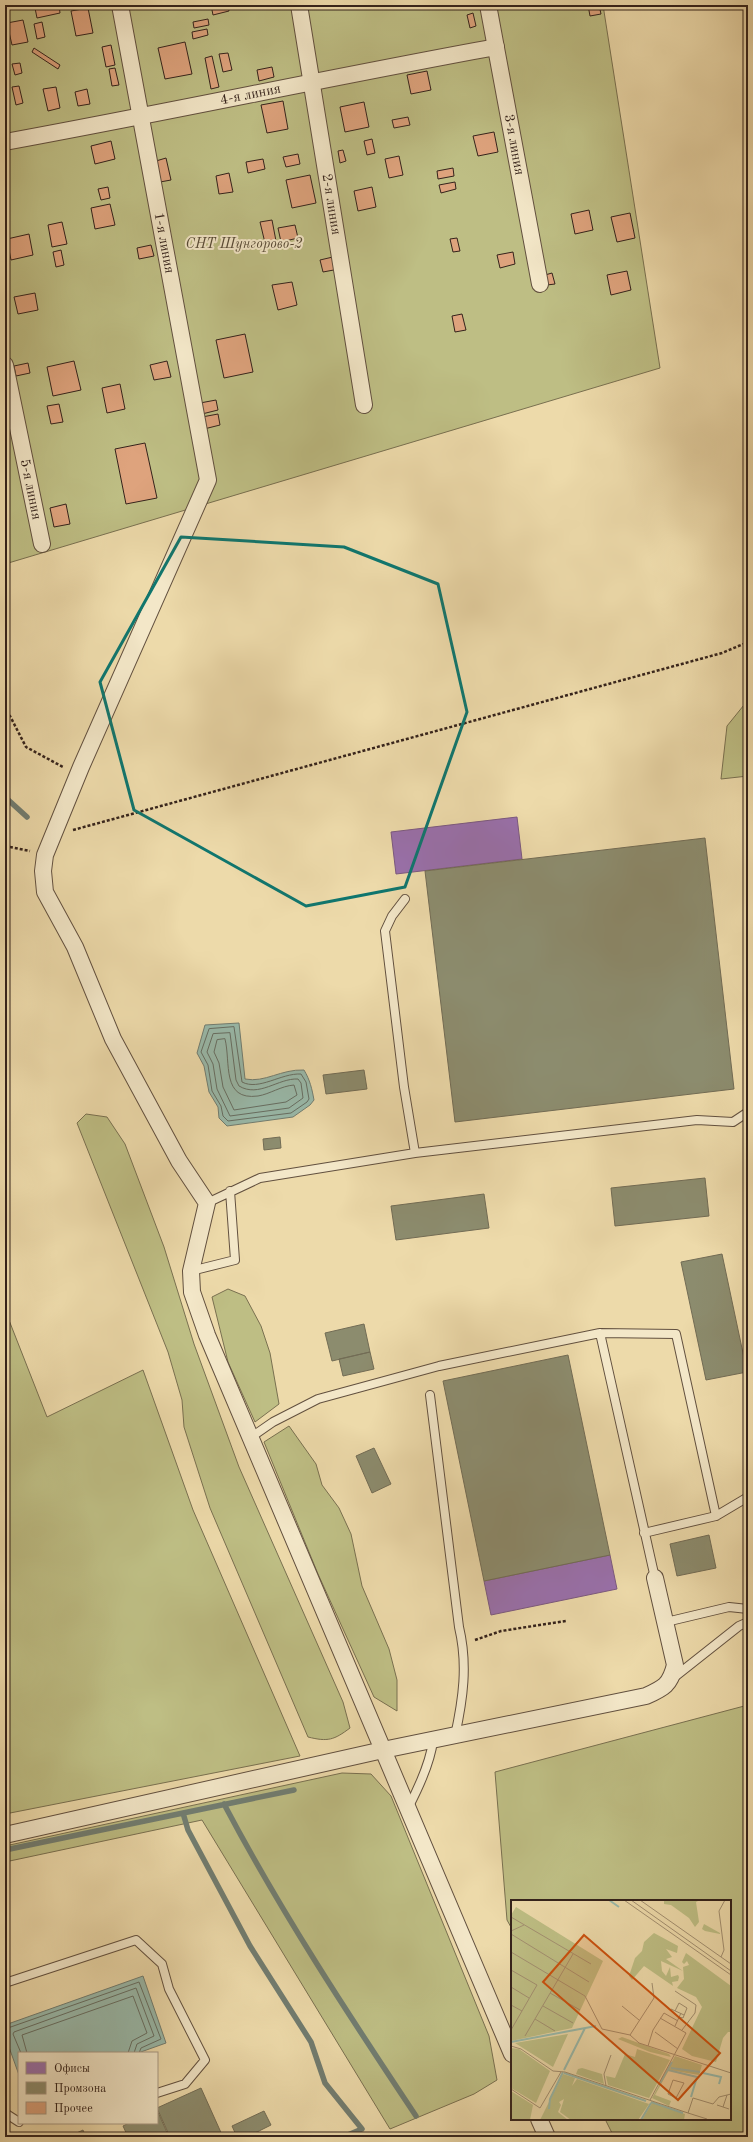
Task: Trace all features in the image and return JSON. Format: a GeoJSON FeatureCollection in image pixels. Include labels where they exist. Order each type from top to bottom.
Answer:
{"type":"FeatureCollection","features":[{"type":"Feature","properties":{"kind":"street","name":"1-я линия"},"geometry":{"type":"LineString","coordinates":[[78,774],[208,480],[120,5]]}},
{"type":"Feature","properties":{"kind":"street","name":"2-я линия"},"geometry":{"type":"LineString","coordinates":[[299,5],[364,405]]}},
{"type":"Feature","properties":{"kind":"street","name":"3-я линия"},"geometry":{"type":"LineString","coordinates":[[488,5],[540,284]]}},
{"type":"Feature","properties":{"kind":"street","name":"4-я линия"},"geometry":{"type":"LineString","coordinates":[[5,142],[141,117],[312,81],[496,46]]}},
{"type":"Feature","properties":{"kind":"street","name":"5-я линия"},"geometry":{"type":"LineString","coordinates":[[5,365],[42,544]]}},
{"type":"Feature","properties":{"kind":"street"},"geometry":{"type":"LineString","coordinates":[[78,774],[45,855],[43,871],[45,892],[75,947],[113,1039],[179,1160],[207,1203],[191,1271],[192,1292],[207,1335],[511,2052]]}},
{"type":"Feature","properties":{"kind":"street"},"geometry":{"type":"LineString","coordinates":[[5,1835],[383,1750],[433,1741],[646,1696],[662,1689],[672,1679],[675,1665],[655,1578]]}},
{"type":"Feature","properties":{"kind":"street"},"geometry":{"type":"LineString","coordinates":[[539,2120],[547,2137]]}},
{"type":"Feature","properties":{"kind":"lane"},"geometry":{"type":"LineString","coordinates":[[405,899],[392,916],[385,931],[403,1080],[415,1154]]}},
{"type":"Feature","properties":{"kind":"lane"},"geometry":{"type":"LineString","coordinates":[[207,1203],[260,1178],[415,1154],[697,1120],[733,1122],[748,1112]]}},
{"type":"Feature","properties":{"kind":"lane"},"geometry":{"type":"LineString","coordinates":[[191,1271],[235,1260],[230,1191]]}},
{"type":"Feature","properties":{"kind":"lane"},"geometry":{"type":"LineString","coordinates":[[600,1333],[655,1578]]}},
{"type":"Feature","properties":{"kind":"lane"},"geometry":{"type":"LineString","coordinates":[[250,1438],[273,1422],[318,1399],[439,1366],[600,1333],[676,1334],[716,1516]]}},
{"type":"Feature","properties":{"kind":"lane"},"geometry":{"type":"LineString","coordinates":[[430,1395],[459,1627],[463,1645],[463,1696],[455,1736]]}},
{"type":"Feature","properties":{"kind":"lane"},"geometry":{"type":"LineString","coordinates":[[644,1533],[716,1516],[748,1497]]}},
{"type":"Feature","properties":{"kind":"lane"},"geometry":{"type":"LineString","coordinates":[[666,1622],[729,1608],[748,1609]]}},
{"type":"Feature","properties":{"kind":"lane"},"geometry":{"type":"LineString","coordinates":[[672,1679],[739,1626],[748,1622]]}},
{"type":"Feature","properties":{"kind":"lane"},"geometry":{"type":"LineString","coordinates":[[408,1808],[426,1768],[433,1741]]}},
{"type":"Feature","properties":{"kind":"lane"},"geometry":{"type":"LineString","coordinates":[[5,1982],[136,1940],[162,1964],[169,1989],[205,2060],[185,2084],[158,2093]]}},
{"type":"Feature","properties":{"kind":"lane"},"geometry":{"type":"LineString","coordinates":[[5,2113],[18,2121]]}},
{"type":"Feature","properties":{"kind":"path"},"geometry":{"type":"LineString","coordinates":[[53,835],[722,653],[748,642]]}},
{"type":"Feature","properties":{"kind":"path"},"geometry":{"type":"LineString","coordinates":[[5,712],[10,716],[26,747],[41,757],[78,774]]}},
{"type":"Feature","properties":{"kind":"path"},"geometry":{"type":"LineString","coordinates":[[5,846],[45,855]]}},
{"type":"Feature","properties":{"kind":"path"},"geometry":{"type":"LineString","coordinates":[[463,1645],[501,1632],[566,1622]]}},
{"type":"Feature","properties":{"kind":"highlighted area"},"geometry":{"type":"Polygon","coordinates":[[[181,537],[344,547],[438,584],[467,712],[405,887],[306,906],[134,810],[100,682],[181,537]]]}},
{"type":"Feature","properties":{"kind":"green space","name":"СНТ Шунгорово-2"},"geometry":{"type":"Polygon","coordinates":[[[5,5],[603,5],[660,368],[5,564],[5,5]]]}},
{"type":"Feature","properties":{"kind":"green space"},"geometry":{"type":"Polygon","coordinates":[[[748,700],[748,776],[721,779],[727,726],[748,700]]]}},
{"type":"Feature","properties":{"kind":"green space"},"geometry":{"type":"Polygon","coordinates":[[[86,1114],[107,1117],[125,1144],[164,1247],[194,1344],[239,1467],[343,1702],[350,1728],[340,1735],[330,1739],[326,1740],[308,1737],[210,1508],[184,1427],[182,1400],[168,1352],[77,1123],[86,1114]]]}},
{"type":"Feature","properties":{"kind":"green space"},"geometry":{"type":"Polygon","coordinates":[[[228,1289],[245,1296],[261,1326],[270,1353],[279,1404],[255,1422],[228,1362],[212,1297],[228,1289]]]}},
{"type":"Feature","properties":{"kind":"green space"},"geometry":{"type":"Polygon","coordinates":[[[5,1310],[47,1417],[143,1370],[193,1510],[300,1756],[5,1814],[5,1310]]]}},
{"type":"Feature","properties":{"kind":"green space"},"geometry":{"type":"Polygon","coordinates":[[[289,1426],[316,1464],[322,1485],[339,1508],[351,1534],[362,1586],[389,1649],[397,1680],[397,1711],[374,1697],[318,1574],[264,1442],[289,1426]]]}},
{"type":"Feature","properties":{"kind":"green space"},"geometry":{"type":"Polygon","coordinates":[[[748,1705],[748,2137],[614,2137],[606,2120],[731,2120],[731,1900],[511,1900],[511,1927],[507,1920],[495,1772],[748,1705]]]}},
{"type":"Feature","properties":{"kind":"green space"},"geometry":{"type":"Polygon","coordinates":[[[342,1773],[371,1774],[391,1796],[489,2036],[497,2080],[474,2094],[390,2129],[202,1820],[5,1862],[5,1846],[342,1773]]]}},
{"type":"Feature","properties":{"kind":"water"},"geometry":{"type":"Polygon","coordinates":[[[239,1023],[245,1079],[252,1080],[266,1078],[296,1070],[304,1070],[308,1077],[314,1100],[310,1105],[293,1117],[227,1126],[219,1118],[218,1107],[209,1092],[204,1066],[197,1053],[205,1025],[239,1023]]]}},
{"type":"Feature","properties":{"kind":"water"},"geometry":{"type":"Polygon","coordinates":[[[143,1976],[166,2043],[141,2052],[18,2052],[18,2072],[5,2036],[5,2025],[143,1976]]]}},
{"type":"Feature","properties":{"kind":"building: Офисы"},"geometry":{"type":"Polygon","coordinates":[[[517,817],[522,859],[396,874],[391,832],[517,817]]]}},
{"type":"Feature","properties":{"kind":"building: Офисы"},"geometry":{"type":"Polygon","coordinates":[[[610,1555],[617,1589],[491,1615],[484,1581],[610,1555]]]}},
{"type":"Feature","properties":{"kind":"building: Промзона"},"geometry":{"type":"Polygon","coordinates":[[[705,838],[734,1089],[455,1122],[425,871],[705,838]]]}},
{"type":"Feature","properties":{"kind":"building: Промзона"},"geometry":{"type":"Polygon","coordinates":[[[364,1070],[367,1089],[326,1094],[323,1075],[364,1070]]]}},
{"type":"Feature","properties":{"kind":"building: Промзона"},"geometry":{"type":"Polygon","coordinates":[[[280,1137],[281,1148],[264,1150],[263,1139],[280,1137]]]}},
{"type":"Feature","properties":{"kind":"building: Промзона"},"geometry":{"type":"Polygon","coordinates":[[[705,1178],[709,1216],[615,1226],[611,1188],[705,1178]]]}},
{"type":"Feature","properties":{"kind":"building: Промзона"},"geometry":{"type":"Polygon","coordinates":[[[484,1194],[489,1228],[396,1240],[391,1206],[484,1194]]]}},
{"type":"Feature","properties":{"kind":"building: Промзона"},"geometry":{"type":"Polygon","coordinates":[[[722,1254],[747,1372],[706,1380],[681,1262],[722,1254]]]}},
{"type":"Feature","properties":{"kind":"building: Промзона"},"geometry":{"type":"Polygon","coordinates":[[[364,1324],[370,1352],[332,1361],[325,1333],[364,1324]]]}},
{"type":"Feature","properties":{"kind":"building: Промзона"},"geometry":{"type":"Polygon","coordinates":[[[370,1352],[374,1369],[343,1376],[339,1359],[370,1352]]]}},
{"type":"Feature","properties":{"kind":"building: Промзона"},"geometry":{"type":"Polygon","coordinates":[[[568,1355],[610,1555],[484,1581],[443,1381],[568,1355]]]}},
{"type":"Feature","properties":{"kind":"building: Промзона"},"geometry":{"type":"Polygon","coordinates":[[[374,1448],[391,1484],[372,1493],[356,1456],[374,1448]]]}},
{"type":"Feature","properties":{"kind":"building: Промзона"},"geometry":{"type":"Polygon","coordinates":[[[709,1535],[716,1568],[677,1576],[670,1544],[709,1535]]]}},
{"type":"Feature","properties":{"kind":"building: Промзона"},"geometry":{"type":"Polygon","coordinates":[[[201,2088],[223,2137],[170,2137],[158,2108],[201,2088]]]}},
{"type":"Feature","properties":{"kind":"building: Промзона"},"geometry":{"type":"Polygon","coordinates":[[[264,2111],[271,2125],[247,2137],[237,2137],[232,2126],[264,2111]]]}},
{"type":"Feature","properties":{"kind":"building: Промзона"},"geometry":{"type":"Polygon","coordinates":[[[158,2112],[169,2137],[128,2137],[123,2126],[127,2124],[158,2124],[158,2112]]]}},
{"type":"Feature","properties":{"kind":"building: Промзона"},"geometry":{"type":"Polygon","coordinates":[[[83,2130],[86,2137],[68,2137],[83,2130]]]}},
{"type":"Feature","properties":{"kind":"building: Прочее"},"geometry":{"type":"Polygon","coordinates":[[[49,5],[59,5],[60,13],[37,18],[35,8],[49,5]]]}},
{"type":"Feature","properties":{"kind":"building: Прочее"},"geometry":{"type":"Polygon","coordinates":[[[211,5],[228,5],[229,11],[213,15],[211,5]]]}},
{"type":"Feature","properties":{"kind":"building: Прочее"},"geometry":{"type":"Polygon","coordinates":[[[588,5],[599,5],[601,14],[590,16],[588,5]]]}},
{"type":"Feature","properties":{"kind":"building: Прочее"},"geometry":{"type":"Polygon","coordinates":[[[88,8],[93,33],[76,36],[71,11],[88,8]]]}},
{"type":"Feature","properties":{"kind":"building: Прочее"},"geometry":{"type":"Polygon","coordinates":[[[473,13],[476,26],[470,28],[467,15],[473,13]]]}},
{"type":"Feature","properties":{"kind":"building: Прочее"},"geometry":{"type":"Polygon","coordinates":[[[208,19],[209,25],[194,28],[193,22],[208,19]]]}},
{"type":"Feature","properties":{"kind":"building: Прочее"},"geometry":{"type":"Polygon","coordinates":[[[23,20],[28,42],[12,45],[7,23],[23,20]]]}},
{"type":"Feature","properties":{"kind":"building: Прочее"},"geometry":{"type":"Polygon","coordinates":[[[42,22],[45,37],[37,39],[34,24],[42,22]]]}},
{"type":"Feature","properties":{"kind":"building: Прочее"},"geometry":{"type":"Polygon","coordinates":[[[207,29],[208,35],[193,39],[192,32],[207,29]]]}},
{"type":"Feature","properties":{"kind":"building: Прочее"},"geometry":{"type":"Polygon","coordinates":[[[185,42],[192,74],[165,79],[158,48],[185,42]]]}},
{"type":"Feature","properties":{"kind":"building: Прочее"},"geometry":{"type":"Polygon","coordinates":[[[111,45],[115,65],[106,67],[102,47],[111,45]]]}},
{"type":"Feature","properties":{"kind":"building: Прочее"},"geometry":{"type":"Polygon","coordinates":[[[34,48],[60,65],[58,69],[32,52],[34,48]]]}},
{"type":"Feature","properties":{"kind":"building: Прочее"},"geometry":{"type":"Polygon","coordinates":[[[228,53],[232,70],[223,72],[219,54],[228,53]]]}},
{"type":"Feature","properties":{"kind":"building: Прочее"},"geometry":{"type":"Polygon","coordinates":[[[212,56],[219,87],[211,89],[205,58],[212,56]]]}},
{"type":"Feature","properties":{"kind":"building: Прочее"},"geometry":{"type":"Polygon","coordinates":[[[20,63],[22,73],[15,75],[12,64],[20,63]]]}},
{"type":"Feature","properties":{"kind":"building: Прочее"},"geometry":{"type":"Polygon","coordinates":[[[272,67],[274,77],[259,81],[257,70],[272,67]]]}},
{"type":"Feature","properties":{"kind":"building: Прочее"},"geometry":{"type":"Polygon","coordinates":[[[115,68],[119,85],[112,86],[109,69],[115,68]]]}},
{"type":"Feature","properties":{"kind":"building: Прочее"},"geometry":{"type":"Polygon","coordinates":[[[427,71],[431,90],[411,94],[407,75],[427,71]]]}},
{"type":"Feature","properties":{"kind":"building: Прочее"},"geometry":{"type":"Polygon","coordinates":[[[19,86],[23,103],[16,105],[12,87],[19,86]]]}},
{"type":"Feature","properties":{"kind":"building: Прочее"},"geometry":{"type":"Polygon","coordinates":[[[56,87],[60,108],[48,111],[43,89],[56,87]]]}},
{"type":"Feature","properties":{"kind":"building: Прочее"},"geometry":{"type":"Polygon","coordinates":[[[87,89],[90,104],[78,106],[75,92],[87,89]]]}},
{"type":"Feature","properties":{"kind":"building: Прочее"},"geometry":{"type":"Polygon","coordinates":[[[283,101],[288,129],[267,133],[261,105],[283,101]]]}},
{"type":"Feature","properties":{"kind":"building: Прочее"},"geometry":{"type":"Polygon","coordinates":[[[364,102],[369,127],[345,132],[340,107],[364,102]]]}},
{"type":"Feature","properties":{"kind":"building: Прочее"},"geometry":{"type":"Polygon","coordinates":[[[408,117],[410,125],[394,128],[392,120],[408,117]]]}},
{"type":"Feature","properties":{"kind":"building: Прочее"},"geometry":{"type":"Polygon","coordinates":[[[494,132],[498,152],[478,156],[473,136],[494,132]]]}},
{"type":"Feature","properties":{"kind":"building: Прочее"},"geometry":{"type":"Polygon","coordinates":[[[372,139],[375,153],[367,155],[364,141],[372,139]]]}},
{"type":"Feature","properties":{"kind":"building: Прочее"},"geometry":{"type":"Polygon","coordinates":[[[111,141],[115,159],[95,164],[91,146],[111,141]]]}},
{"type":"Feature","properties":{"kind":"building: Прочее"},"geometry":{"type":"Polygon","coordinates":[[[343,150],[346,161],[340,163],[338,151],[343,150]]]}},
{"type":"Feature","properties":{"kind":"building: Прочее"},"geometry":{"type":"Polygon","coordinates":[[[298,154],[300,164],[286,167],[283,157],[298,154]]]}},
{"type":"Feature","properties":{"kind":"building: Прочее"},"geometry":{"type":"Polygon","coordinates":[[[399,156],[403,175],[389,178],[385,159],[399,156]]]}},
{"type":"Feature","properties":{"kind":"building: Прочее"},"geometry":{"type":"Polygon","coordinates":[[[166,158],[171,180],[160,182],[156,161],[166,158]]]}},
{"type":"Feature","properties":{"kind":"building: Прочее"},"geometry":{"type":"Polygon","coordinates":[[[263,159],[265,169],[248,173],[246,162],[263,159]]]}},
{"type":"Feature","properties":{"kind":"building: Прочее"},"geometry":{"type":"Polygon","coordinates":[[[453,168],[454,176],[438,179],[437,171],[453,168]]]}},
{"type":"Feature","properties":{"kind":"building: Прочее"},"geometry":{"type":"Polygon","coordinates":[[[229,173],[233,192],[219,194],[216,176],[229,173]]]}},
{"type":"Feature","properties":{"kind":"building: Прочее"},"geometry":{"type":"Polygon","coordinates":[[[310,175],[316,203],[292,208],[286,180],[310,175]]]}},
{"type":"Feature","properties":{"kind":"building: Прочее"},"geometry":{"type":"Polygon","coordinates":[[[455,182],[456,189],[441,193],[439,185],[455,182]]]}},
{"type":"Feature","properties":{"kind":"building: Прочее"},"geometry":{"type":"Polygon","coordinates":[[[108,187],[110,198],[101,200],[98,189],[108,187]]]}},
{"type":"Feature","properties":{"kind":"building: Прочее"},"geometry":{"type":"Polygon","coordinates":[[[372,187],[376,207],[358,211],[354,191],[372,187]]]}},
{"type":"Feature","properties":{"kind":"building: Прочее"},"geometry":{"type":"Polygon","coordinates":[[[110,204],[115,225],[95,229],[91,208],[110,204]]]}},
{"type":"Feature","properties":{"kind":"building: Прочее"},"geometry":{"type":"Polygon","coordinates":[[[589,210],[593,230],[575,234],[571,214],[589,210]]]}},
{"type":"Feature","properties":{"kind":"building: Прочее"},"geometry":{"type":"Polygon","coordinates":[[[630,213],[635,238],[617,242],[611,217],[630,213]]]}},
{"type":"Feature","properties":{"kind":"building: Прочее"},"geometry":{"type":"Polygon","coordinates":[[[272,220],[276,241],[265,243],[260,222],[272,220]]]}},
{"type":"Feature","properties":{"kind":"building: Прочее"},"geometry":{"type":"Polygon","coordinates":[[[62,222],[67,244],[52,247],[48,225],[62,222]]]}},
{"type":"Feature","properties":{"kind":"building: Прочее"},"geometry":{"type":"Polygon","coordinates":[[[295,225],[298,238],[281,242],[278,228],[295,225]]]}},
{"type":"Feature","properties":{"kind":"building: Прочее"},"geometry":{"type":"Polygon","coordinates":[[[29,234],[33,255],[11,260],[7,239],[29,234]]]}},
{"type":"Feature","properties":{"kind":"building: Прочее"},"geometry":{"type":"Polygon","coordinates":[[[457,238],[460,251],[453,252],[450,239],[457,238]]]}},
{"type":"Feature","properties":{"kind":"building: Прочее"},"geometry":{"type":"Polygon","coordinates":[[[151,245],[154,256],[139,259],[137,248],[151,245]]]}},
{"type":"Feature","properties":{"kind":"building: Прочее"},"geometry":{"type":"Polygon","coordinates":[[[61,250],[64,265],[56,267],[53,252],[61,250]]]}},
{"type":"Feature","properties":{"kind":"building: Прочее"},"geometry":{"type":"Polygon","coordinates":[[[513,252],[515,264],[500,268],[497,255],[513,252]]]}},
{"type":"Feature","properties":{"kind":"building: Прочее"},"geometry":{"type":"Polygon","coordinates":[[[337,256],[339,269],[323,272],[320,260],[337,256]]]}},
{"type":"Feature","properties":{"kind":"building: Прочее"},"geometry":{"type":"Polygon","coordinates":[[[627,271],[631,290],[611,295],[607,275],[627,271]]]}},
{"type":"Feature","properties":{"kind":"building: Прочее"},"geometry":{"type":"Polygon","coordinates":[[[552,273],[555,284],[547,285],[545,275],[552,273]]]}},
{"type":"Feature","properties":{"kind":"building: Прочее"},"geometry":{"type":"Polygon","coordinates":[[[292,282],[297,305],[278,310],[272,285],[292,282]]]}},
{"type":"Feature","properties":{"kind":"building: Прочее"},"geometry":{"type":"Polygon","coordinates":[[[35,293],[38,310],[18,314],[14,297],[35,293]]]}},
{"type":"Feature","properties":{"kind":"building: Прочее"},"geometry":{"type":"Polygon","coordinates":[[[462,314],[466,330],[455,332],[452,316],[462,314]]]}},
{"type":"Feature","properties":{"kind":"building: Прочее"},"geometry":{"type":"Polygon","coordinates":[[[245,334],[253,372],[224,378],[216,340],[245,334]]]}},
{"type":"Feature","properties":{"kind":"building: Прочее"},"geometry":{"type":"Polygon","coordinates":[[[74,361],[81,390],[53,396],[47,367],[74,361]]]}},
{"type":"Feature","properties":{"kind":"building: Прочее"},"geometry":{"type":"Polygon","coordinates":[[[167,361],[171,377],[154,380],[150,365],[167,361]]]}},
{"type":"Feature","properties":{"kind":"building: Прочее"},"geometry":{"type":"Polygon","coordinates":[[[28,363],[30,373],[16,376],[14,366],[28,363]]]}},
{"type":"Feature","properties":{"kind":"building: Прочее"},"geometry":{"type":"Polygon","coordinates":[[[120,384],[125,409],[107,413],[102,388],[120,384]]]}},
{"type":"Feature","properties":{"kind":"building: Прочее"},"geometry":{"type":"Polygon","coordinates":[[[216,400],[218,410],[202,414],[200,403],[216,400]]]}},
{"type":"Feature","properties":{"kind":"building: Прочее"},"geometry":{"type":"Polygon","coordinates":[[[59,404],[63,422],[51,424],[47,406],[59,404]]]}},
{"type":"Feature","properties":{"kind":"building: Прочее"},"geometry":{"type":"Polygon","coordinates":[[[218,414],[220,425],[204,429],[202,417],[218,414]]]}},
{"type":"Feature","properties":{"kind":"building: Прочее"},"geometry":{"type":"Polygon","coordinates":[[[145,443],[157,498],[126,504],[115,449],[145,443]]]}},
{"type":"Feature","properties":{"kind":"building: Прочее"},"geometry":{"type":"Polygon","coordinates":[[[66,504],[70,524],[54,527],[50,508],[66,504]]]}},
{"type":"Feature","properties":{"kind":"waterway"},"geometry":{"type":"LineString","coordinates":[[5,797],[27,817]]}},
{"type":"Feature","properties":{"kind":"waterway"},"geometry":{"type":"LineString","coordinates":[[5,1850],[294,1790]]}},
{"type":"Feature","properties":{"kind":"waterway"},"geometry":{"type":"LineString","coordinates":[[224,1804],[268,1884],[340,2001],[416,2116]]}},
{"type":"Feature","properties":{"kind":"waterway"},"geometry":{"type":"LineString","coordinates":[[183,1813],[188,1830],[250,1946],[311,2042],[325,2083],[362,2129],[343,2137]]}}]}
